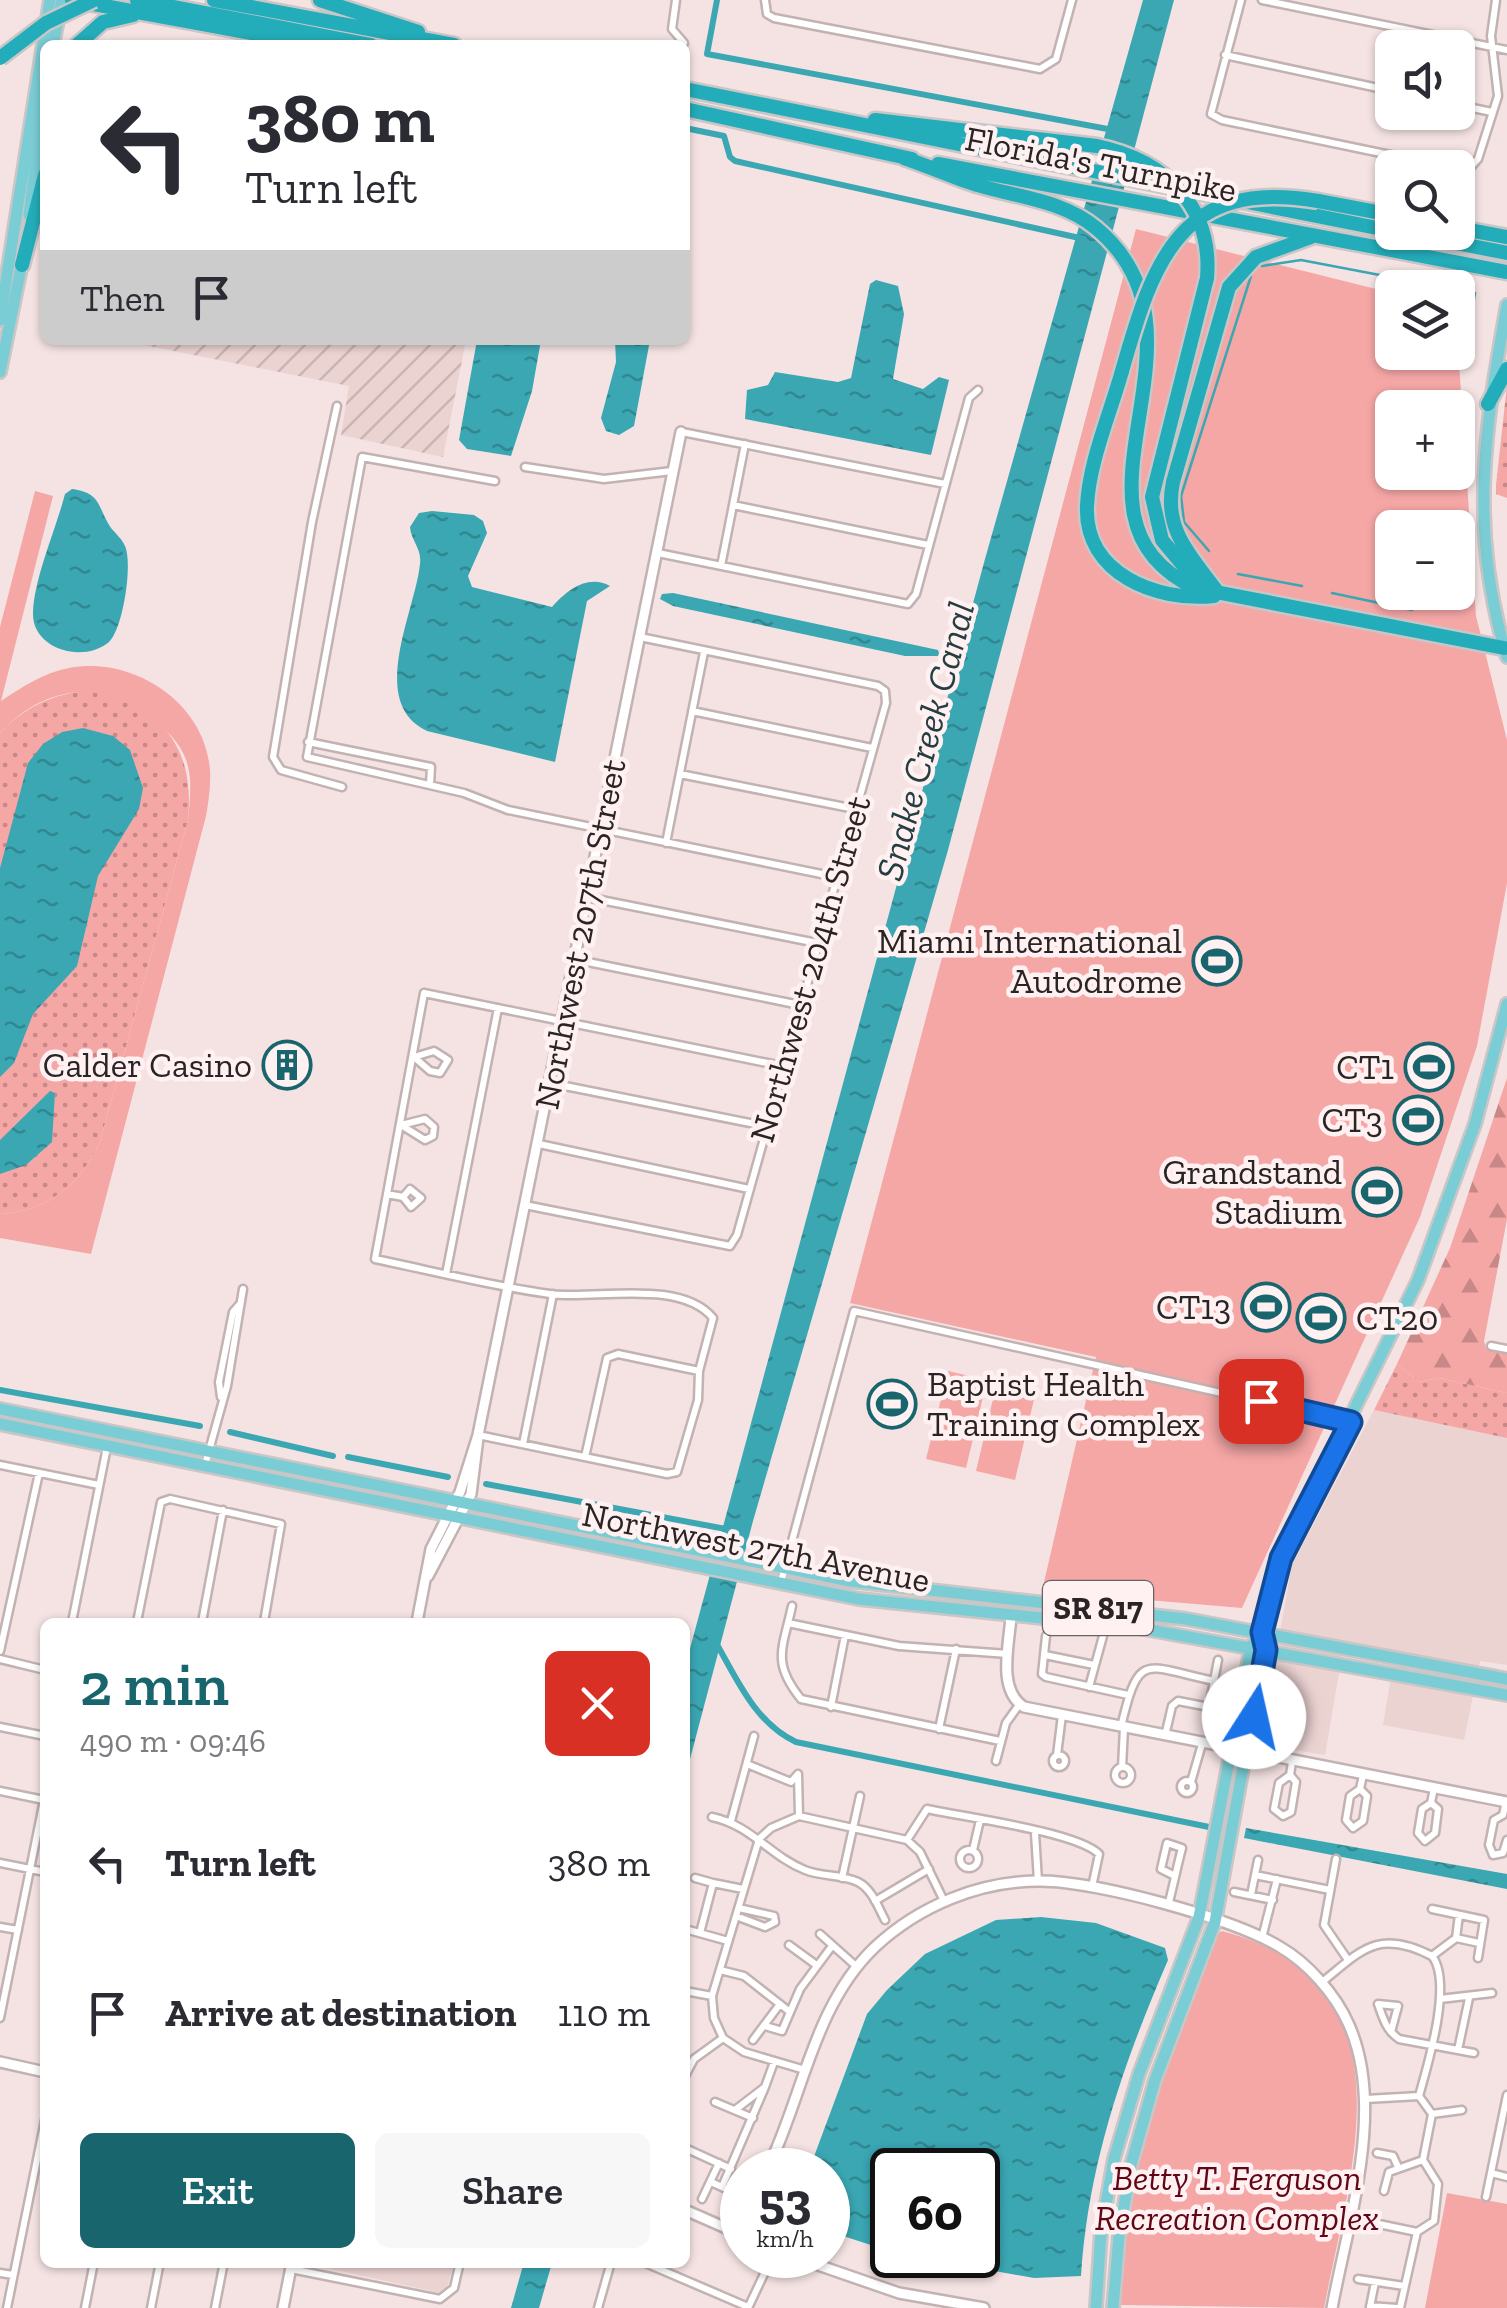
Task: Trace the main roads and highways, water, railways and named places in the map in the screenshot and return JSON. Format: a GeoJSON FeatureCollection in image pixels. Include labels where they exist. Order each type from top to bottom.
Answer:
{"type":"FeatureCollection","features":[{"type":"Feature","properties":{"kind":"highway"},"geometry":{"type":"LineString","coordinates":[[0,58],[46,23],[94,0]]}},
{"type":"Feature","properties":{"kind":"highway"},"geometry":{"type":"LineString","coordinates":[[214,0],[427,40]]}},
{"type":"Feature","properties":{"kind":"highway"},"geometry":{"type":"LineString","coordinates":[[320,0],[390,20],[438,40]]}},
{"type":"Feature","properties":{"kind":"highway"},"geometry":{"type":"LineString","coordinates":[[59,1],[140,7],[340,40]]}},
{"type":"Feature","properties":{"kind":"highway"},"geometry":{"type":"LineString","coordinates":[[83,40],[103,22],[140,7],[293,40]]}},
{"type":"Feature","properties":{"kind":"highway","name":"Florida's Turnpike"},"geometry":{"type":"LineString","coordinates":[[690,90],[1375,228]]}},
{"type":"Feature","properties":{"kind":"highway"},"geometry":{"type":"LineString","coordinates":[[784,108],[1097,146],[1156,166],[1185,194],[1206,238],[1208,278],[1154,481],[1152,508],[1171,554],[1216,590]]}},
{"type":"Feature","properties":{"kind":"highway","name":"Florida's Turnpike"},"geometry":{"type":"LineString","coordinates":[[690,109],[904,158],[1507,272]]}},
{"type":"Feature","properties":{"kind":"highway"},"geometry":{"type":"LineString","coordinates":[[904,158],[1075,214],[1114,246],[1138,294],[1150,350],[1130,467],[1134,522],[1146,550],[1165,571],[1195,588],[1506,653]]}},
{"type":"Feature","properties":{"kind":"highway"},"geometry":{"type":"LineString","coordinates":[[22,265],[40,194]]}},
{"type":"Feature","properties":{"kind":"highway"},"geometry":{"type":"LineString","coordinates":[[1234,594],[1194,598],[1141,586],[1120,576],[1095,546],[1088,526],[1088,497],[1150,278],[1185,231],[1212,213],[1251,199],[1287,196],[1375,213]]}},
{"type":"Feature","properties":{"kind":"highway"},"geometry":{"type":"LineString","coordinates":[[1475,234],[1500,244]]}},
{"type":"Feature","properties":{"kind":"highway"},"geometry":{"type":"LineString","coordinates":[[1216,590],[1178,541],[1170,509],[1213,340],[1226,296],[1244,266],[1268,250],[1316,236]]}},
{"type":"Feature","properties":{"kind":"highway"},"geometry":{"type":"LineString","coordinates":[[1475,241],[1500,244]]}},
{"type":"Feature","properties":{"kind":"highway"},"geometry":{"type":"LineString","coordinates":[[1488,404],[1507,369]]}},
{"type":"Feature","properties":{"kind":"main road"},"geometry":{"type":"LineString","coordinates":[[54,40],[59,1]]}},
{"type":"Feature","properties":{"kind":"main road"},"geometry":{"type":"LineString","coordinates":[[52,40],[59,1]]}},
{"type":"Feature","properties":{"kind":"main road"},"geometry":{"type":"LineString","coordinates":[[1,315],[40,104]]}},
{"type":"Feature","properties":{"kind":"main road"},"geometry":{"type":"LineString","coordinates":[[0,372],[22,265],[40,128]]}},
{"type":"Feature","properties":{"kind":"main road"},"geometry":{"type":"LineString","coordinates":[[1506,653],[1483,540],[1480,500],[1488,404],[1507,305]]}},
{"type":"Feature","properties":{"kind":"main road"},"geometry":{"type":"LineString","coordinates":[[1096,2308],[1101,2232],[1118,2144],[1139,2074],[1199,1917],[1251,1647],[1262,1632],[1288,1540],[1351,1422],[1418,1280],[1446,1210],[1507,1004]]}},
{"type":"Feature","properties":{"kind":"main road"},"geometry":{"type":"LineString","coordinates":[[0,1409],[6,1425]]}},
{"type":"Feature","properties":{"kind":"main road","name":"Northwest 27th Avenue"},"geometry":{"type":"LineString","coordinates":[[0,1409],[110,1431],[335,1491],[780,1584],[930,1610],[1094,1624],[1251,1647],[1507,1695]]}},
{"type":"Feature","properties":{"kind":"main road","name":"Northwest 27th Avenue"},"geometry":{"type":"LineString","coordinates":[[6,1425],[107,1445],[338,1477],[784,1568],[934,1594],[1096,1608],[1262,1632],[1507,1679]]}},
{"type":"Feature","properties":{"kind":"main road"},"geometry":{"type":"LineString","coordinates":[[335,1491],[338,1477]]}},
{"type":"Feature","properties":{"kind":"main road"},"geometry":{"type":"LineString","coordinates":[[930,1610],[934,1594]]}},
{"type":"Feature","properties":{"kind":"main road"},"geometry":{"type":"LineString","coordinates":[[1094,1624],[1096,1608]]}},
{"type":"Feature","properties":{"kind":"main road"},"geometry":{"type":"LineString","coordinates":[[1113,2308],[1118,2236],[1142,2122],[1214,1922],[1266,1650],[1262,1632]]}},
{"type":"Feature","properties":{"kind":"main road"},"geometry":{"type":"LineString","coordinates":[[1438,1682],[1447,1675],[1470,1672]]}},
{"type":"Feature","properties":{"kind":"water","name":"Snake Creek Canal"},"geometry":{"type":"Polygon","coordinates":[[[1143,0],[1174,0],[948,850],[753,1521],[690,1759],[690,1649],[985,559],[1143,0]]]}},
{"type":"Feature","properties":{"kind":"water"},"geometry":{"type":"Polygon","coordinates":[[[876,280],[898,286],[904,314],[893,379],[923,389],[939,377],[949,380],[931,455],[745,419],[747,390],[768,385],[775,372],[838,382],[851,378],[870,284],[876,280]]]}},
{"type":"Feature","properties":{"kind":"water"},"geometry":{"type":"Polygon","coordinates":[[[476,345],[540,345],[532,391],[511,456],[467,449],[459,440],[476,345]]]}},
{"type":"Feature","properties":{"kind":"water"},"geometry":{"type":"Polygon","coordinates":[[[615,345],[649,345],[634,426],[619,435],[606,431],[601,418],[616,362],[615,345]]]}},
{"type":"Feature","properties":{"kind":"water"},"geometry":{"type":"Polygon","coordinates":[[[72,489],[94,498],[124,543],[127,555],[119,624],[109,642],[86,652],[50,644],[41,636],[33,613],[46,554],[65,494],[72,489]]]}},
{"type":"Feature","properties":{"kind":"water"},"geometry":{"type":"Polygon","coordinates":[[[419,513],[474,515],[483,521],[487,533],[468,576],[472,587],[552,607],[586,583],[610,586],[587,601],[555,762],[427,731],[409,718],[400,700],[399,655],[420,564],[410,527],[419,513]]]}},
{"type":"Feature","properties":{"kind":"water"},"geometry":{"type":"Polygon","coordinates":[[[673,593],[939,653],[905,656],[673,606],[660,599],[662,594],[673,593]]]}},
{"type":"Feature","properties":{"kind":"water"},"geometry":{"type":"Polygon","coordinates":[[[83,728],[113,736],[130,750],[143,788],[139,809],[98,876],[77,966],[33,1014],[14,1063],[0,1077],[0,868],[28,763],[43,744],[62,732],[83,728]]]}},
{"type":"Feature","properties":{"kind":"water"},"geometry":{"type":"Polygon","coordinates":[[[50,1091],[55,1093],[52,1142],[26,1165],[0,1174],[0,1140],[50,1091]]]}},
{"type":"Feature","properties":{"kind":"water"},"geometry":{"type":"Polygon","coordinates":[[[1246,1828],[1507,1874],[1507,1889],[1244,1838],[1246,1828]]]}},
{"type":"Feature","properties":{"kind":"water"},"geometry":{"type":"Polygon","coordinates":[[[1041,1917],[1096,1923],[1165,1948],[1168,1960],[1111,2114],[1091,2194],[1081,2276],[1034,2278],[1000,2272],[1000,2148],[870,2148],[870,2245],[850,2238],[850,2148],[817,2148],[867,2014],[925,1954],[996,1920],[1041,1917]]]}},
{"type":"Feature","properties":{"kind":"water"},"geometry":{"type":"Polygon","coordinates":[[[522,2268],[551,2268],[539,2308],[511,2308],[522,2268]]]}},
{"type":"Feature","properties":{"kind":"waterway"},"geometry":{"type":"LineString","coordinates":[[717,0],[707,54],[1113,130]]}},
{"type":"Feature","properties":{"kind":"waterway"},"geometry":{"type":"LineString","coordinates":[[690,129],[724,136],[735,161],[1084,239]]}},
{"type":"Feature","properties":{"kind":"waterway"},"geometry":{"type":"LineString","coordinates":[[1262,266],[1301,260],[1375,274]]}},
{"type":"Feature","properties":{"kind":"waterway"},"geometry":{"type":"LineString","coordinates":[[1209,551],[1184,522],[1181,496],[1251,276]]}},
{"type":"Feature","properties":{"kind":"waterway"},"geometry":{"type":"LineString","coordinates":[[1238,574],[1302,586]]}},
{"type":"Feature","properties":{"kind":"waterway"},"geometry":{"type":"LineString","coordinates":[[1332,593],[1375,602]]}},
{"type":"Feature","properties":{"kind":"waterway"},"geometry":{"type":"LineString","coordinates":[[0,1390],[200,1426]]}},
{"type":"Feature","properties":{"kind":"waterway"},"geometry":{"type":"LineString","coordinates":[[230,1432],[333,1456]]}},
{"type":"Feature","properties":{"kind":"waterway"},"geometry":{"type":"LineString","coordinates":[[348,1457],[448,1477]]}},
{"type":"Feature","properties":{"kind":"waterway"},"geometry":{"type":"LineString","coordinates":[[486,1484],[726,1529]]}},
{"type":"Feature","properties":{"kind":"waterway"},"geometry":{"type":"LineString","coordinates":[[715,1641],[758,1712],[796,1742],[1209,1827]]}},
{"type":"Feature","properties":{"kind":"place","name":"Miami International Autodrome"},"geometry":{"type":"Point","coordinates":[1217,961]}},
{"type":"Feature","properties":{"kind":"place","name":"Calder Casino"},"geometry":{"type":"Point","coordinates":[287,1065]}},
{"type":"Feature","properties":{"kind":"place","name":"CT1"},"geometry":{"type":"Point","coordinates":[1429,1067]}},
{"type":"Feature","properties":{"kind":"place","name":"CT3"},"geometry":{"type":"Point","coordinates":[1418,1120]}},
{"type":"Feature","properties":{"kind":"place","name":"Grandstand Stadium"},"geometry":{"type":"Point","coordinates":[1377,1192]}},
{"type":"Feature","properties":{"kind":"place","name":"CT13"},"geometry":{"type":"Point","coordinates":[1266,1307]}},
{"type":"Feature","properties":{"kind":"place","name":"CT20"},"geometry":{"type":"Point","coordinates":[1321,1318]}},
{"type":"Feature","properties":{"kind":"place","name":"Baptist Health Training Complex"},"geometry":{"type":"Point","coordinates":[892,1404]}},
{"type":"Feature","properties":{"kind":"park label","name":"Betty T. Ferguson Recreation Complex"},"geometry":{"type":"Point","coordinates":[1237,2198]}}]}
